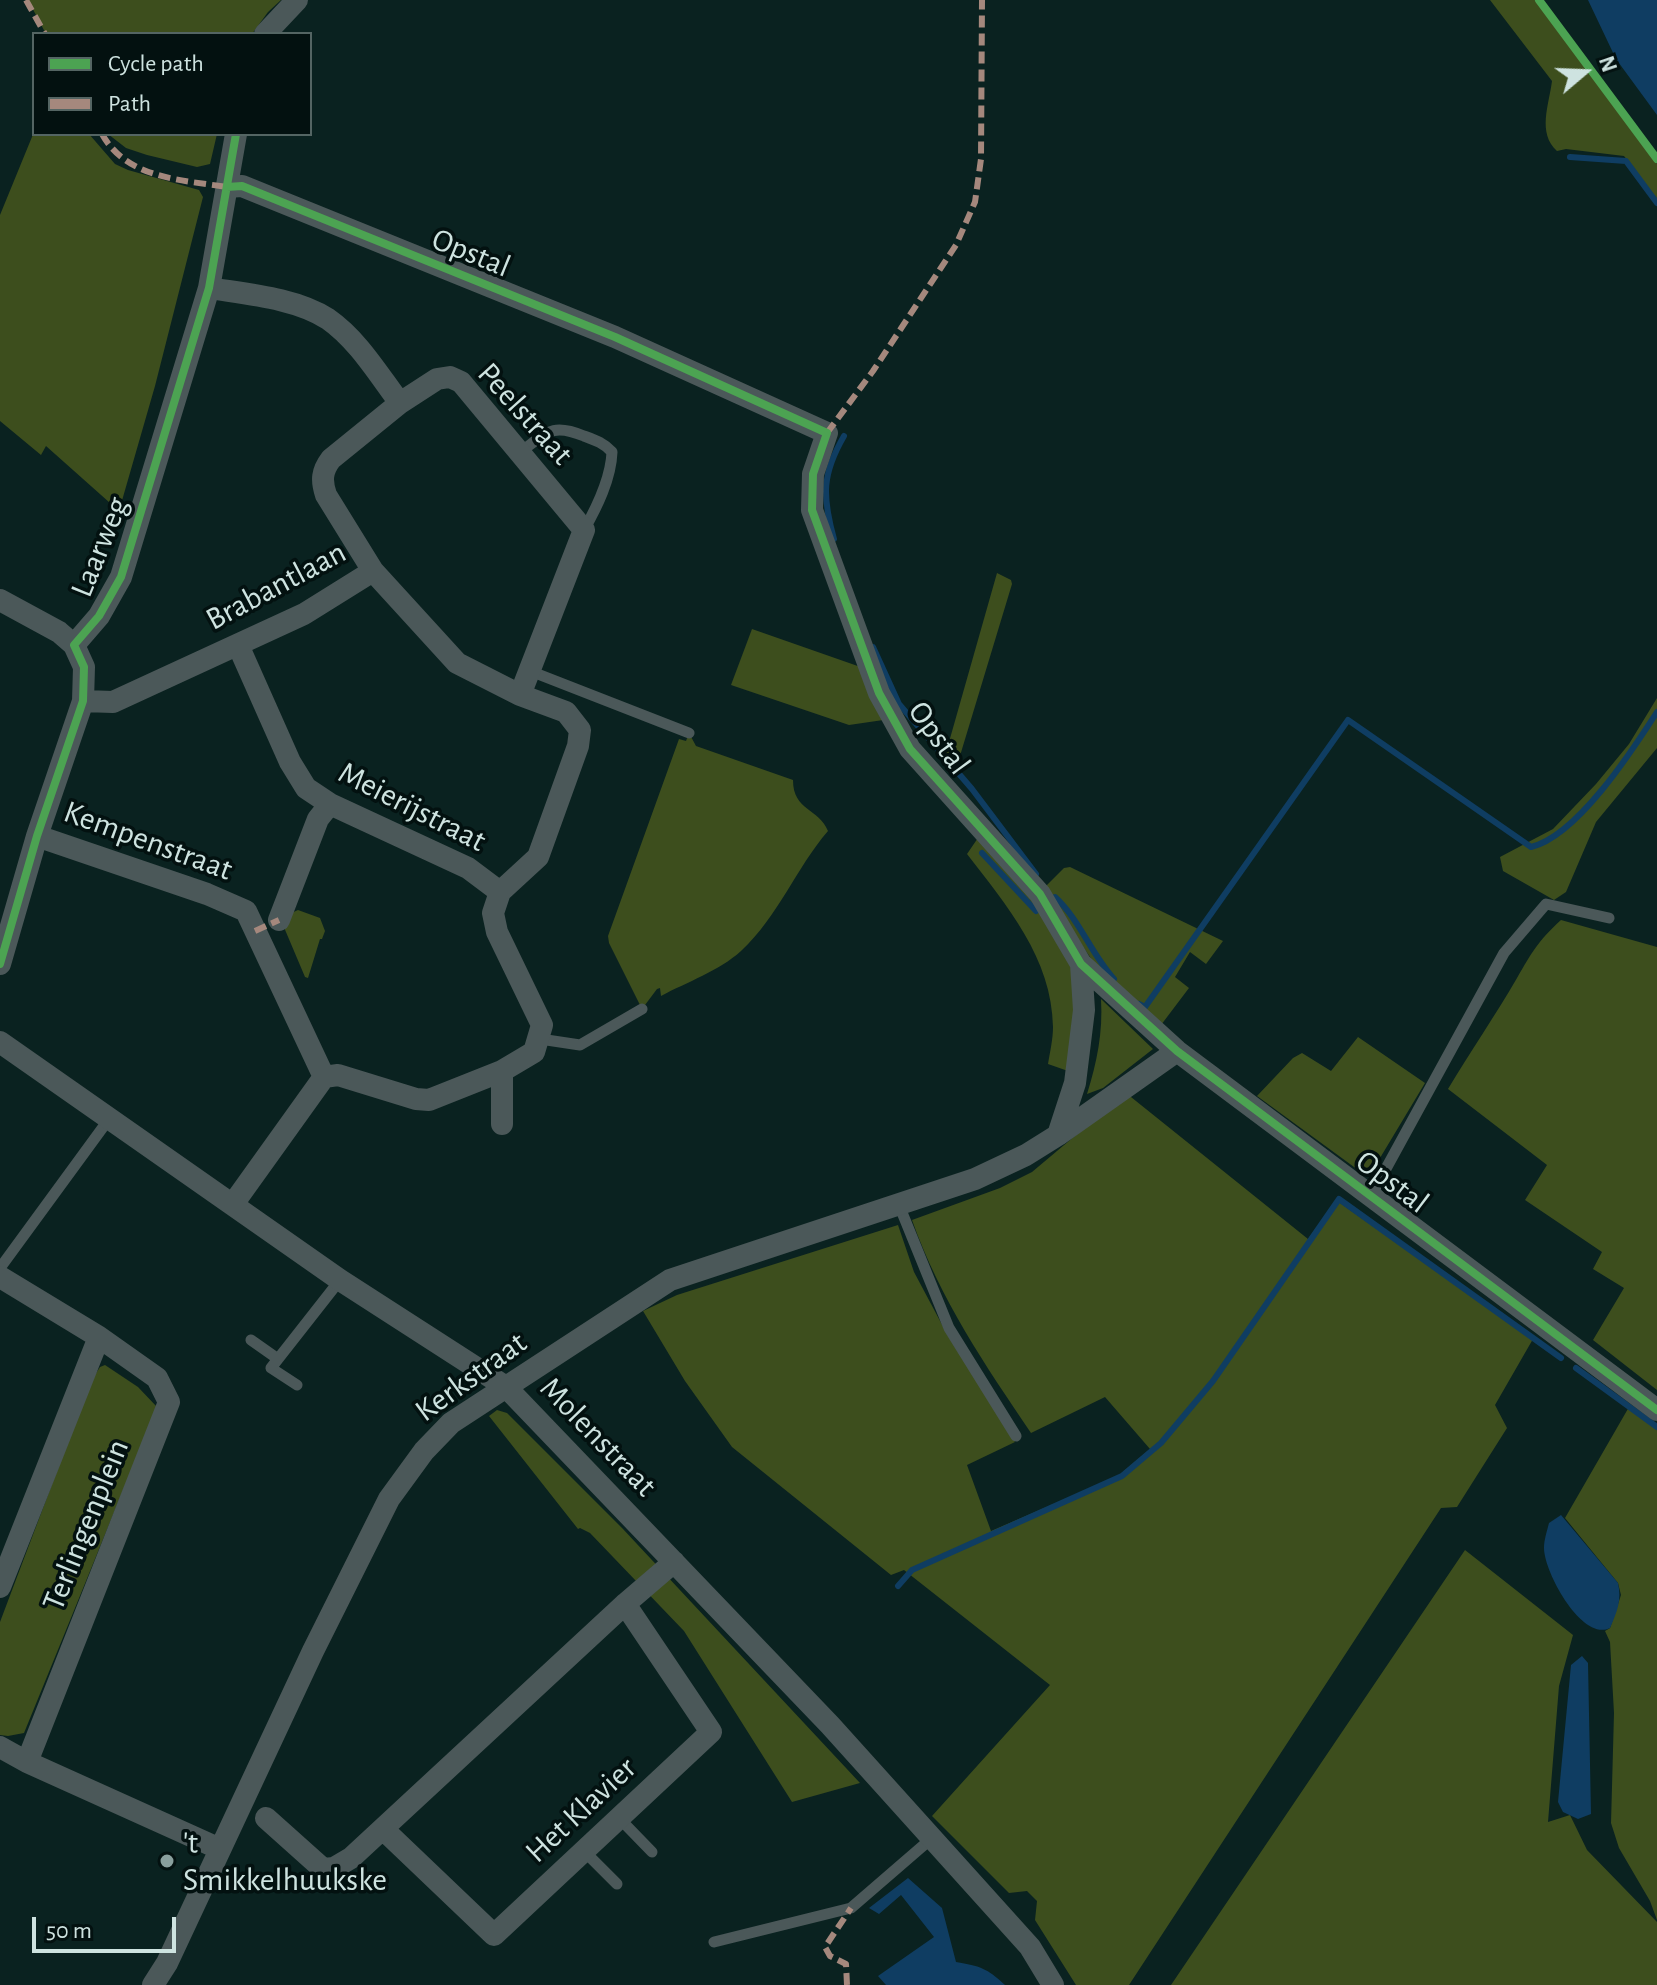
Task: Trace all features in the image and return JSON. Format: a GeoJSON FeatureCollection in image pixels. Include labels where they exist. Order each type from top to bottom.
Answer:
{"type":"FeatureCollection","features":[{"type":"Feature","properties":{"kind":"street"},"geometry":{"type":"LineString","coordinates":[[267,32],[297,0]]}},
{"type":"Feature","properties":{"kind":"street","name":"Laarweg"},"geometry":{"type":"LineString","coordinates":[[74,645],[99,616],[121,577],[209,288],[236,136]]}},
{"type":"Feature","properties":{"kind":"street","name":"Opstal"},"geometry":{"type":"LineString","coordinates":[[227,187],[242,186],[615,337],[827,433],[813,474],[812,510],[879,693],[910,749],[1040,894],[1081,964],[1177,1051],[1657,1410]]}},
{"type":"Feature","properties":{"kind":"street"},"geometry":{"type":"LineString","coordinates":[[209,288],[279,300],[326,318],[349,337],[400,403]]}},
{"type":"Feature","properties":{"kind":"street","name":"Peelstraat"},"geometry":{"type":"LineString","coordinates":[[373,571],[326,495],[322,482],[325,468],[331,459],[400,403],[437,379],[450,377],[461,382],[584,530]]}},
{"type":"Feature","properties":{"kind":"street"},"geometry":{"type":"LineString","coordinates":[[520,695],[584,530]]}},
{"type":"Feature","properties":{"kind":"street","name":"Brabantlaan"},"geometry":{"type":"LineString","coordinates":[[83,701],[113,702],[304,614],[373,571],[457,663],[520,695],[566,712]]}},
{"type":"Feature","properties":{"kind":"street"},"geometry":{"type":"LineString","coordinates":[[0,600],[59,632],[74,645],[84,667],[83,701],[37,836],[0,964]]}},
{"type":"Feature","properties":{"kind":"street","name":"Meierijstraat"},"geometry":{"type":"LineString","coordinates":[[238,645],[290,762],[306,788],[330,804],[468,868],[500,892]]}},
{"type":"Feature","properties":{"kind":"street"},"geometry":{"type":"LineString","coordinates":[[233,1204],[324,1077],[338,1075],[416,1099],[429,1100],[502,1071],[534,1052],[542,1025],[538,1011],[497,932],[493,913],[500,892],[538,857],[578,746],[580,730],[566,712]]}},
{"type":"Feature","properties":{"kind":"street"},"geometry":{"type":"LineString","coordinates":[[279,920],[318,819],[330,804]]}},
{"type":"Feature","properties":{"kind":"street","name":"Kempenstraat"},"geometry":{"type":"LineString","coordinates":[[37,836],[207,894],[246,911],[324,1077]]}},
{"type":"Feature","properties":{"kind":"street"},"geometry":{"type":"LineString","coordinates":[[1058,1135],[1075,1083],[1084,1010],[1081,964]]}},
{"type":"Feature","properties":{"kind":"street","name":"Molenstraat"},"geometry":{"type":"LineString","coordinates":[[0,1042],[340,1280],[506,1387],[830,1725],[1030,1947],[1053,1985]]}},
{"type":"Feature","properties":{"kind":"street","name":"Kerkstraat"},"geometry":{"type":"LineString","coordinates":[[153,1985],[167,1963],[313,1651],[389,1499],[424,1451],[451,1423],[670,1280],[975,1179],[1026,1155],[1058,1135],[1177,1051]]}},
{"type":"Feature","properties":{"kind":"street"},"geometry":{"type":"LineString","coordinates":[[502,1071],[502,1124]]}},
{"type":"Feature","properties":{"kind":"street","name":"Terlingenplein"},"geometry":{"type":"LineString","coordinates":[[0,1277],[99,1337],[157,1378],[169,1402],[27,1762]]}},
{"type":"Feature","properties":{"kind":"street","name":"Terlingenplein"},"geometry":{"type":"LineString","coordinates":[[0,1587],[99,1337]]}},
{"type":"Feature","properties":{"kind":"street"},"geometry":{"type":"LineString","coordinates":[[266,1818],[311,1862],[323,1869],[334,1868],[351,1858],[674,1562]]}},
{"type":"Feature","properties":{"kind":"street","name":"Het Klavier"},"geometry":{"type":"LineString","coordinates":[[384,1830],[494,1935],[711,1732],[625,1604]]}},
{"type":"Feature","properties":{"kind":"street"},"geometry":{"type":"LineString","coordinates":[[0,1747],[220,1849]]}},
{"type":"Feature","properties":{"kind":"lane"},"geometry":{"type":"LineString","coordinates":[[519,453],[559,428],[605,444],[612,452],[596,509],[584,530]]}},
{"type":"Feature","properties":{"kind":"lane"},"geometry":{"type":"LineString","coordinates":[[530,671],[689,733]]}},
{"type":"Feature","properties":{"kind":"lane"},"geometry":{"type":"LineString","coordinates":[[566,712],[579,688]]}},
{"type":"Feature","properties":{"kind":"lane"},"geometry":{"type":"LineString","coordinates":[[1371,1196],[1504,953],[1546,904],[1609,918]]}},
{"type":"Feature","properties":{"kind":"lane"},"geometry":{"type":"LineString","coordinates":[[540,1039],[580,1045],[642,1009]]}},
{"type":"Feature","properties":{"kind":"lane"},"geometry":{"type":"LineString","coordinates":[[0,1268],[109,1119]]}},
{"type":"Feature","properties":{"kind":"lane"},"geometry":{"type":"LineString","coordinates":[[899,1205],[949,1328],[1016,1436]]}},
{"type":"Feature","properties":{"kind":"lane"},"geometry":{"type":"LineString","coordinates":[[297,1385],[271,1368],[340,1280]]}},
{"type":"Feature","properties":{"kind":"lane"},"geometry":{"type":"LineString","coordinates":[[251,1340],[278,1359]]}},
{"type":"Feature","properties":{"kind":"lane"},"geometry":{"type":"LineString","coordinates":[[619,1818],[652,1852]]}},
{"type":"Feature","properties":{"kind":"lane"},"geometry":{"type":"LineString","coordinates":[[714,1942],[851,1908],[932,1838]]}},
{"type":"Feature","properties":{"kind":"lane"},"geometry":{"type":"LineString","coordinates":[[584,1851],[617,1884]]}},
{"type":"Feature","properties":{"kind":"green space"},"geometry":{"type":"Polygon","coordinates":[[[28,0],[281,0],[253,32],[45,32],[28,0]]]}},
{"type":"Feature","properties":{"kind":"green space"},"geometry":{"type":"Polygon","coordinates":[[[1490,0],[1536,0],[1657,164],[1657,199],[1624,156],[1566,149],[1557,151],[1551,144],[1547,136],[1546,118],[1552,81],[1490,0]]]}},
{"type":"Feature","properties":{"kind":"green space"},"geometry":{"type":"Polygon","coordinates":[[[32,136],[91,136],[115,164],[199,190],[203,197],[155,386],[119,511],[46,446],[41,455],[0,421],[0,215],[32,136]]]}},
{"type":"Feature","properties":{"kind":"green space"},"geometry":{"type":"Polygon","coordinates":[[[111,136],[217,136],[210,164],[197,167],[126,148],[111,136]]]}},
{"type":"Feature","properties":{"kind":"green space"},"geometry":{"type":"Polygon","coordinates":[[[997,573],[1011,580],[1012,584],[956,769],[943,752],[949,742],[997,573]]]}},
{"type":"Feature","properties":{"kind":"green space"},"geometry":{"type":"Polygon","coordinates":[[[752,629],[872,671],[897,718],[849,725],[731,685],[752,629]]]}},
{"type":"Feature","properties":{"kind":"green space"},"geometry":{"type":"Polygon","coordinates":[[[1657,698],[1657,748],[1596,822],[1566,892],[1554,900],[1503,871],[1500,857],[1553,829],[1596,784],[1629,744],[1657,698]]]}},
{"type":"Feature","properties":{"kind":"green space"},"geometry":{"type":"Polygon","coordinates":[[[689,733],[696,746],[793,780],[797,798],[824,823],[828,831],[766,923],[741,951],[713,970],[661,996],[660,988],[657,989],[642,1009],[608,936],[679,739],[686,741],[689,733]]]}},
{"type":"Feature","properties":{"kind":"green space"},"geometry":{"type":"Polygon","coordinates":[[[982,832],[1038,909],[1075,975],[1077,1010],[1068,1071],[1048,1064],[1053,1032],[1051,1002],[1036,956],[1012,913],[967,854],[982,832]]]}},
{"type":"Feature","properties":{"kind":"green space"},"geometry":{"type":"Polygon","coordinates":[[[1070,867],[1223,941],[1206,964],[1190,952],[1175,977],[1189,988],[1161,1025],[1100,972],[1044,888],[1064,868],[1070,867]]]}},
{"type":"Feature","properties":{"kind":"green space"},"geometry":{"type":"Polygon","coordinates":[[[298,910],[320,918],[325,931],[308,978],[283,925],[287,915],[298,910]]]}},
{"type":"Feature","properties":{"kind":"green space"},"geometry":{"type":"Polygon","coordinates":[[[1561,920],[1657,947],[1657,1390],[1593,1340],[1624,1288],[1593,1269],[1602,1252],[1525,1200],[1547,1165],[1448,1089],[1531,954],[1561,920]]]}},
{"type":"Feature","properties":{"kind":"green space"},"geometry":{"type":"Polygon","coordinates":[[[1101,999],[1153,1049],[1103,1088],[1087,1094],[1098,1047],[1101,999]]]}},
{"type":"Feature","properties":{"kind":"green space"},"geometry":{"type":"Polygon","coordinates":[[[1358,1037],[1425,1083],[1377,1163],[1365,1175],[1257,1096],[1293,1058],[1302,1053],[1331,1071],[1358,1037]]]}},
{"type":"Feature","properties":{"kind":"green space"},"geometry":{"type":"Polygon","coordinates":[[[1126,1093],[1308,1239],[1336,1200],[1533,1339],[1495,1405],[1507,1428],[1457,1507],[1441,1508],[1129,1985],[1076,1985],[1035,1920],[1037,1901],[1027,1891],[1009,1893],[932,1816],[1050,1685],[904,1570],[891,1575],[732,1447],[685,1381],[643,1311],[677,1295],[898,1225],[914,1272],[947,1334],[1015,1442],[967,1465],[991,1531],[1118,1476],[1150,1449],[1105,1397],[1031,1433],[950,1304],[912,1220],[1000,1188],[1032,1172],[1126,1093]]]}},
{"type":"Feature","properties":{"kind":"green space"},"geometry":{"type":"Polygon","coordinates":[[[105,1365],[138,1387],[157,1407],[24,1733],[0,1735],[0,1622],[91,1381],[100,1367],[105,1365]]]}},
{"type":"Feature","properties":{"kind":"green space"},"geometry":{"type":"Polygon","coordinates":[[[1629,1407],[1657,1428],[1657,1920],[1650,1901],[1619,1848],[1611,1823],[1614,1713],[1610,1642],[1605,1631],[1610,1628],[1621,1595],[1618,1583],[1565,1518],[1629,1407]]]}},
{"type":"Feature","properties":{"kind":"green space"},"geometry":{"type":"Polygon","coordinates":[[[497,1410],[507,1413],[623,1529],[860,1783],[792,1802],[684,1631],[590,1533],[578,1529],[489,1416],[497,1410]]]}},
{"type":"Feature","properties":{"kind":"green space"},"geometry":{"type":"Polygon","coordinates":[[[1465,1550],[1573,1635],[1559,1686],[1548,1822],[1570,1815],[1587,1850],[1657,1922],[1657,1985],[1171,1985],[1465,1550]]]}},
{"type":"Feature","properties":{"kind":"water"},"geometry":{"type":"Polygon","coordinates":[[[1588,0],[1657,0],[1657,115],[1616,59],[1588,0]]]}},
{"type":"Feature","properties":{"kind":"water"},"geometry":{"type":"Polygon","coordinates":[[[1561,1515],[1618,1583],[1618,1606],[1610,1628],[1599,1630],[1577,1615],[1550,1573],[1545,1539],[1549,1523],[1561,1515]]]}},
{"type":"Feature","properties":{"kind":"water"},"geometry":{"type":"Polygon","coordinates":[[[1582,1656],[1588,1663],[1591,1814],[1578,1819],[1563,1812],[1558,1802],[1571,1665],[1582,1656]]]}},
{"type":"Feature","properties":{"kind":"water"},"geometry":{"type":"Polygon","coordinates":[[[908,1878],[942,1908],[956,1962],[983,1969],[1005,1985],[886,1985],[878,1976],[934,1937],[901,1895],[879,1914],[869,1908],[908,1878]]]}},
{"type":"Feature","properties":{"kind":"waterway"},"geometry":{"type":"LineString","coordinates":[[1570,157],[1626,161],[1657,203]]}},
{"type":"Feature","properties":{"kind":"waterway"},"geometry":{"type":"LineString","coordinates":[[834,539],[827,510],[826,486],[831,462],[844,436]]}},
{"type":"Feature","properties":{"kind":"waterway"},"geometry":{"type":"LineString","coordinates":[[873,647],[899,704],[972,789],[1036,874]]}},
{"type":"Feature","properties":{"kind":"waterway"},"geometry":{"type":"LineString","coordinates":[[1139,1004],[1145,1007],[1348,720],[1531,847],[1549,840],[1584,810],[1618,769],[1657,712]]}},
{"type":"Feature","properties":{"kind":"waterway"},"geometry":{"type":"LineString","coordinates":[[982,853],[1036,911],[1055,897],[1072,916],[1114,979]]}},
{"type":"Feature","properties":{"kind":"waterway"},"geometry":{"type":"LineString","coordinates":[[898,1586],[912,1570],[1122,1476],[1161,1443],[1213,1381],[1339,1199],[1561,1358]]}},
{"type":"Feature","properties":{"kind":"waterway"},"geometry":{"type":"LineString","coordinates":[[1576,1368],[1657,1427]]}},
{"type":"Feature","properties":{"kind":"marked path"},"geometry":{"type":"LineString","coordinates":[[26,0],[44,32]]}},
{"type":"Feature","properties":{"kind":"marked path"},"geometry":{"type":"LineString","coordinates":[[827,433],[873,371],[956,245],[975,202],[981,159],[982,0]]}},
{"type":"Feature","properties":{"kind":"marked path"},"geometry":{"type":"LineString","coordinates":[[103,136],[113,149],[141,169],[174,179],[227,187]]}},
{"type":"Feature","properties":{"kind":"marked path"},"geometry":{"type":"LineString","coordinates":[[255,931],[279,920]]}},
{"type":"Feature","properties":{"kind":"marked path"},"geometry":{"type":"LineString","coordinates":[[847,1985],[846,1964],[830,1956],[825,1947],[851,1908]]}},
{"type":"Feature","properties":{"kind":"cycle path"},"geometry":{"type":"LineString","coordinates":[[1539,0],[1657,159]]}},
{"type":"Feature","properties":{"kind":"cycle path"},"geometry":{"type":"LineString","coordinates":[[0,964],[37,836],[83,701],[84,667],[74,645],[99,616],[121,577],[209,288],[236,136]]}},
{"type":"Feature","properties":{"kind":"cycle path"},"geometry":{"type":"LineString","coordinates":[[227,187],[242,186],[615,337],[827,433],[813,474],[812,510],[879,693],[910,749],[1040,894],[1081,964],[1177,1051],[1657,1410]]}},
{"type":"Feature","properties":{"kind":"place","name":"'t Smikkelhuukske"},"geometry":{"type":"Point","coordinates":[167,1861]}}]}
